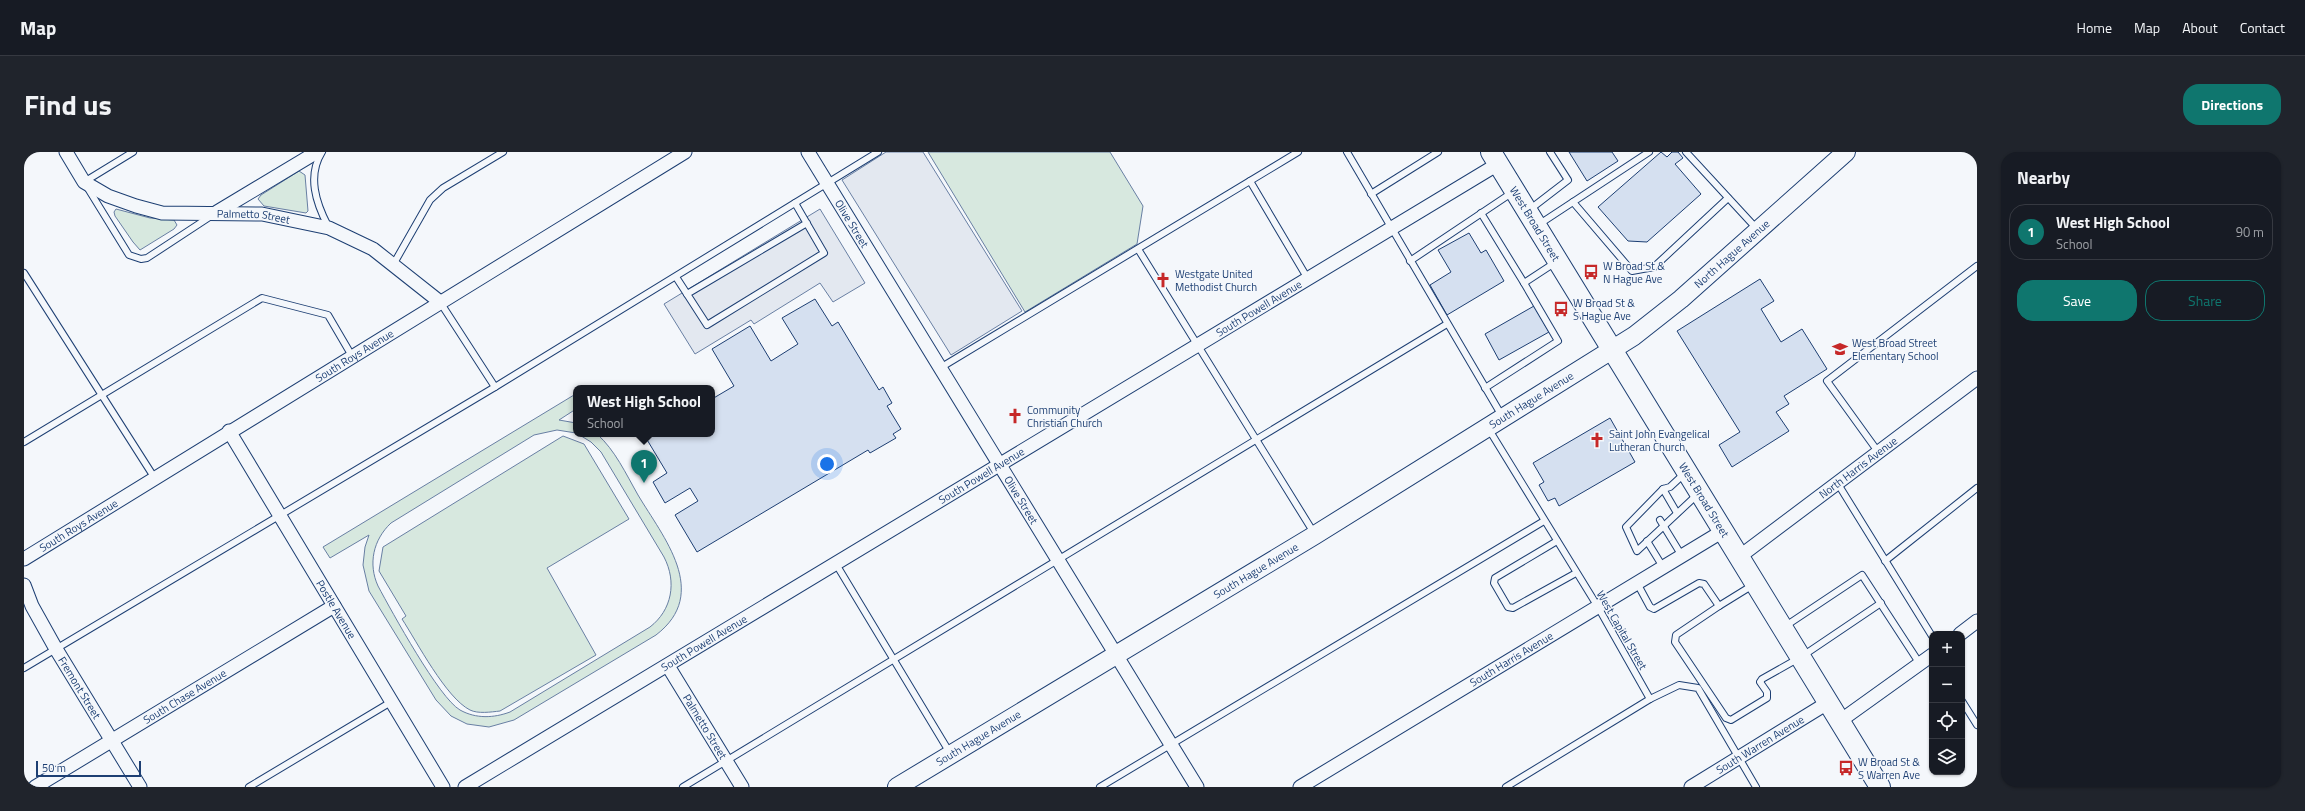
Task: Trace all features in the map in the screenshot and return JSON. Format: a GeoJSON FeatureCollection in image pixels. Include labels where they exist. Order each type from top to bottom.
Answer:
{"type":"FeatureCollection","features":[{"type":"Feature","properties":{"kind":"main road","name":"North Hague Avenue"},"geometry":{"type":"LineString","coordinates":[[1613,349],[1634,336],[1681,298],[1846,152]]}},
{"type":"Feature","properties":{"kind":"main road","name":"West Broad Street"},"geometry":{"type":"LineString","coordinates":[[1495,158],[1880,787]]}},
{"type":"Feature","properties":{"kind":"main road","name":"South Hague Avenue"},"geometry":{"type":"LineString","coordinates":[[897,787],[1315,535],[1613,349]]}},
{"type":"Feature","properties":{"kind":"street","name":"Palmetto Street"},"geometry":{"type":"LineString","coordinates":[[66,152],[84,182],[108,196],[162,213],[262,214],[329,228],[373,249],[440,302]]}},
{"type":"Feature","properties":{"kind":"street"},"geometry":{"type":"LineString","coordinates":[[216,213],[317,152]]}},
{"type":"Feature","properties":{"kind":"street","name":"South Roys Avenue"},"geometry":{"type":"LineString","coordinates":[[24,559],[154,477],[685,152]]}},
{"type":"Feature","properties":{"kind":"street","name":"Olive Street"},"geometry":{"type":"LineString","coordinates":[[808,152],[939,368],[1059,559],[1197,787]]}},
{"type":"Feature","properties":{"kind":"street","name":"South Powell Avenue"},"geometry":{"type":"LineString","coordinates":[[465,787],[1308,279],[1391,228],[1495,158]]}},
{"type":"Feature","properties":{"kind":"street","name":"North Harris Avenue"},"geometry":{"type":"LineString","coordinates":[[1739,557],[1977,378]]}},
{"type":"Feature","properties":{"kind":"street","name":"Postle Avenue"},"geometry":{"type":"LineString","coordinates":[[229,431],[443,787]]}},
{"type":"Feature","properties":{"kind":"street","name":"South Harris Avenue"},"geometry":{"type":"LineString","coordinates":[[1300,787],[1723,531]]}},
{"type":"Feature","properties":{"kind":"street"},"geometry":{"type":"LineString","coordinates":[[24,559],[24,568]]}},
{"type":"Feature","properties":{"kind":"street","name":"Fremont Street"},"geometry":{"type":"LineString","coordinates":[[24,585],[32,606],[56,649],[140,787]]}},
{"type":"Feature","properties":{"kind":"street","name":"South Chase Avenue"},"geometry":{"type":"LineString","coordinates":[[35,787],[334,606]]}},
{"type":"Feature","properties":{"kind":"street"},"geometry":{"type":"LineString","coordinates":[[1964,631],[1977,621]]}},
{"type":"Feature","properties":{"kind":"street"},"geometry":{"type":"LineString","coordinates":[[1840,721],[1929,657]]}},
{"type":"Feature","properties":{"kind":"street","name":"Palmetto Street"},"geometry":{"type":"LineString","coordinates":[[668,666],[742,787]]}},
{"type":"Feature","properties":{"kind":"street","name":"South Warren Avenue"},"geometry":{"type":"LineString","coordinates":[[1690,787],[1829,702]]}},
{"type":"Feature","properties":{"kind":"lane"},"geometry":{"type":"LineString","coordinates":[[132,152],[84,182],[129,255],[141,259],[147,258],[216,213]]}},
{"type":"Feature","properties":{"kind":"lane"},"geometry":{"type":"LineString","coordinates":[[322,152],[317,160],[314,186],[316,200],[329,228]]}},
{"type":"Feature","properties":{"kind":"lane"},"geometry":{"type":"LineString","coordinates":[[393,265],[430,200],[443,188],[503,152]]}},
{"type":"Feature","properties":{"kind":"lane"},"geometry":{"type":"LineString","coordinates":[[24,668],[495,387],[878,152]]}},
{"type":"Feature","properties":{"kind":"lane"},"geometry":{"type":"LineString","coordinates":[[939,368],[1298,152]]}},
{"type":"Feature","properties":{"kind":"lane"},"geometry":{"type":"LineString","coordinates":[[1347,152],[1503,418]]}},
{"type":"Feature","properties":{"kind":"lane"},"geometry":{"type":"LineString","coordinates":[[1371,194],[1438,152]]}},
{"type":"Feature","properties":{"kind":"lane"},"geometry":{"type":"LineString","coordinates":[[1532,219],[1568,180],[1550,152]]}},
{"type":"Feature","properties":{"kind":"lane"},"geometry":{"type":"LineString","coordinates":[[1532,219],[1572,202],[1649,152]]}},
{"type":"Feature","properties":{"kind":"lane"},"geometry":{"type":"LineString","coordinates":[[1686,152],[1757,230]]}},
{"type":"Feature","properties":{"kind":"lane"},"geometry":{"type":"LineString","coordinates":[[1250,181],[1308,279]]}},
{"type":"Feature","properties":{"kind":"lane"},"geometry":{"type":"LineString","coordinates":[[1410,260],[1514,191]]}},
{"type":"Feature","properties":{"kind":"lane"},"geometry":{"type":"LineString","coordinates":[[1572,202],[1632,271],[1654,267],[1728,198]]}},
{"type":"Feature","properties":{"kind":"lane"},"geometry":{"type":"LineString","coordinates":[[676,277],[707,325],[824,253],[795,203]]}},
{"type":"Feature","properties":{"kind":"lane"},"geometry":{"type":"LineString","coordinates":[[1480,213],[1558,340],[1485,388]]}},
{"type":"Feature","properties":{"kind":"lane"},"geometry":{"type":"LineString","coordinates":[[688,294],[807,223]]}},
{"type":"Feature","properties":{"kind":"lane"},"geometry":{"type":"LineString","coordinates":[[1138,249],[1199,344],[1315,535]]}},
{"type":"Feature","properties":{"kind":"lane"},"geometry":{"type":"LineString","coordinates":[[1524,283],[1558,261]]}},
{"type":"Feature","properties":{"kind":"lane"},"geometry":{"type":"LineString","coordinates":[[1879,453],[1827,381],[1977,266]]}},
{"type":"Feature","properties":{"kind":"lane"},"geometry":{"type":"LineString","coordinates":[[24,273],[154,477]]}},
{"type":"Feature","properties":{"kind":"lane"},"geometry":{"type":"LineString","coordinates":[[24,442],[262,298],[328,315],[352,356]]}},
{"type":"Feature","properties":{"kind":"lane"},"geometry":{"type":"LineString","coordinates":[[440,302],[495,387]]}},
{"type":"Feature","properties":{"kind":"lane"},"geometry":{"type":"LineString","coordinates":[[683,787],[1447,324]]}},
{"type":"Feature","properties":{"kind":"lane","name":"West Capital Street"},"geometry":{"type":"LineString","coordinates":[[1488,428],[1598,607],[1650,699]]}},
{"type":"Feature","properties":{"kind":"lane"},"geometry":{"type":"LineString","coordinates":[[1687,472],[1670,487],[1663,489],[1651,505],[1626,527],[1637,551],[1662,523],[1700,492]]}},
{"type":"Feature","properties":{"kind":"lane"},"geometry":{"type":"LineString","coordinates":[[1838,484],[1929,631]]}},
{"type":"Feature","properties":{"kind":"lane"},"geometry":{"type":"LineString","coordinates":[[1885,560],[1977,488]]}},
{"type":"Feature","properties":{"kind":"lane"},"geometry":{"type":"LineString","coordinates":[[1663,489],[1677,512]]}},
{"type":"Feature","properties":{"kind":"lane"},"geometry":{"type":"LineString","coordinates":[[1100,787],[1544,521]]}},
{"type":"Feature","properties":{"kind":"lane"},"geometry":{"type":"LineString","coordinates":[[1662,523],[1682,556]]}},
{"type":"Feature","properties":{"kind":"lane"},"geometry":{"type":"LineString","coordinates":[[1649,537],[1664,567]]}},
{"type":"Feature","properties":{"kind":"lane"},"geometry":{"type":"LineString","coordinates":[[1557,541],[1495,578],[1494,583],[1508,607],[1512,608],[1576,572]]}},
{"type":"Feature","properties":{"kind":"lane"},"geometry":{"type":"LineString","coordinates":[[836,564],[951,755]]}},
{"type":"Feature","properties":{"kind":"lane"},"geometry":{"type":"LineString","coordinates":[[1783,628],[1862,574],[1920,664]]}},
{"type":"Feature","properties":{"kind":"lane"},"geometry":{"type":"LineString","coordinates":[[1637,583],[1650,607],[1654,610],[1699,583],[1704,584],[1719,606]]}},
{"type":"Feature","properties":{"kind":"lane"},"geometry":{"type":"LineString","coordinates":[[1756,584],[1719,606],[1676,635],[1675,642],[1726,718],[1731,720],[1766,698],[1767,692],[1760,682],[1762,679],[1801,657],[1880,603]]}},
{"type":"Feature","properties":{"kind":"lane"},"geometry":{"type":"LineString","coordinates":[[1506,787],[1650,699],[1679,684],[1698,688],[1756,787]]}},
{"type":"Feature","properties":{"kind":"lane"},"geometry":{"type":"LineString","coordinates":[[249,787],[391,702]]}},
{"type":"Feature","properties":{"kind":"lane"},"geometry":{"type":"LineString","coordinates":[[1963,703],[1977,725]]}},
{"type":"Feature","properties":{"kind":"shaded area"},"geometry":{"type":"Polygon","coordinates":[[[886,152],[923,152],[1022,311],[951,355],[842,180],[886,152]]]}},
{"type":"Feature","properties":{"kind":"shaded area"},"geometry":{"type":"Polygon","coordinates":[[[928,152],[1110,152],[1143,206],[1137,244],[1025,312],[928,152]]]}},
{"type":"Feature","properties":{"kind":"shaded area"},"geometry":{"type":"Polygon","coordinates":[[[299,171],[305,175],[308,211],[306,213],[264,206],[258,199],[261,195],[299,171]]]}},
{"type":"Feature","properties":{"kind":"shaded area"},"geometry":{"type":"Polygon","coordinates":[[[116,209],[150,218],[174,220],[177,225],[174,229],[140,250],[115,216],[114,212],[116,209]]]}},
{"type":"Feature","properties":{"kind":"shaded area"},"geometry":{"type":"Polygon","coordinates":[[[820,209],[865,283],[833,302],[820,283],[754,324],[751,320],[695,354],[664,304],[820,209]]]}},
{"type":"Feature","properties":{"kind":"shaded area"},"geometry":{"type":"Polygon","coordinates":[[[573,396],[573,411],[559,420],[573,422],[573,433],[557,430],[534,435],[391,523],[380,537],[374,553],[373,569],[378,586],[416,653],[440,689],[460,710],[472,715],[485,717],[510,712],[650,627],[668,604],[671,586],[668,566],[601,452],[591,442],[583,437],[600,437],[620,463],[669,547],[677,565],[681,583],[680,601],[672,619],[656,635],[514,720],[489,727],[467,724],[451,716],[436,700],[369,591],[363,565],[365,547],[369,535],[330,558],[323,547],[573,396]]]}},
{"type":"Feature","properties":{"kind":"shaded area"},"geometry":{"type":"Polygon","coordinates":[[[563,436],[584,444],[629,519],[547,568],[596,655],[500,711],[477,712],[470,710],[461,704],[451,694],[442,682],[402,619],[406,616],[379,571],[383,547],[563,436]]]}},
{"type":"Feature","properties":{"kind":"building"},"geometry":{"type":"Polygon","coordinates":[[[1569,152],[1612,152],[1618,161],[1587,181],[1569,152]]]}},
{"type":"Feature","properties":{"kind":"building"},"geometry":{"type":"Polygon","coordinates":[[[1661,152],[1667,157],[1672,152],[1678,152],[1683,158],[1675,164],[1701,194],[1647,242],[1628,241],[1598,207],[1661,152]]]}},
{"type":"Feature","properties":{"kind":"building"},"geometry":{"type":"Polygon","coordinates":[[[1469,233],[1481,253],[1486,250],[1504,281],[1447,315],[1430,285],[1451,272],[1438,250],[1469,233]]]}},
{"type":"Feature","properties":{"kind":"building"},"geometry":{"type":"Polygon","coordinates":[[[1760,279],[1774,301],[1761,309],[1781,342],[1802,329],[1827,369],[1784,396],[1789,404],[1776,412],[1789,431],[1732,467],[1719,445],[1740,432],[1677,331],[1760,279]]]}},
{"type":"Feature","properties":{"kind":"building"},"geometry":{"type":"Polygon","coordinates":[[[815,299],[832,326],[838,322],[879,390],[883,387],[892,403],[887,406],[901,429],[893,434],[896,438],[870,453],[868,450],[697,552],[675,515],[698,501],[690,488],[665,503],[653,482],[667,473],[646,438],[715,437],[715,397],[734,386],[712,349],[750,326],[771,361],[798,344],[782,318],[815,299]]]}},
{"type":"Feature","properties":{"kind":"building"},"geometry":{"type":"Polygon","coordinates":[[[1534,306],[1549,332],[1499,360],[1485,334],[1534,306]]]}},
{"type":"Feature","properties":{"kind":"building","name":"Saint John Evangelical Lutheran Church"},"geometry":{"type":"Polygon","coordinates":[[[1610,418],[1635,462],[1559,506],[1555,498],[1548,501],[1539,485],[1544,482],[1533,463],[1610,418]]]}},
{"type":"Feature","properties":{"kind":"place","name":"W Broad St & N Hague Ave"},"geometry":{"type":"Point","coordinates":[1591,272]}},
{"type":"Feature","properties":{"kind":"place","name":"Westgate United Methodist Church"},"geometry":{"type":"Point","coordinates":[1163,280]}},
{"type":"Feature","properties":{"kind":"place","name":"W Broad St & S Hague Ave"},"geometry":{"type":"Point","coordinates":[1561,309]}},
{"type":"Feature","properties":{"kind":"place","name":"West Broad Street Elementary School"},"geometry":{"type":"Point","coordinates":[1840,349]}},
{"type":"Feature","properties":{"kind":"place","name":"Community Christian Church"},"geometry":{"type":"Point","coordinates":[1015,416]}},
{"type":"Feature","properties":{"kind":"place","name":"Saint John Evangelical Lutheran Church"},"geometry":{"type":"Point","coordinates":[1597,440]}},
{"type":"Feature","properties":{"kind":"place","name":"West High School"},"geometry":{"type":"Point","coordinates":[644,483]}},
{"type":"Feature","properties":{"kind":"place","name":"W Broad St & S Warren Ave"},"geometry":{"type":"Point","coordinates":[1846,768]}}]}
